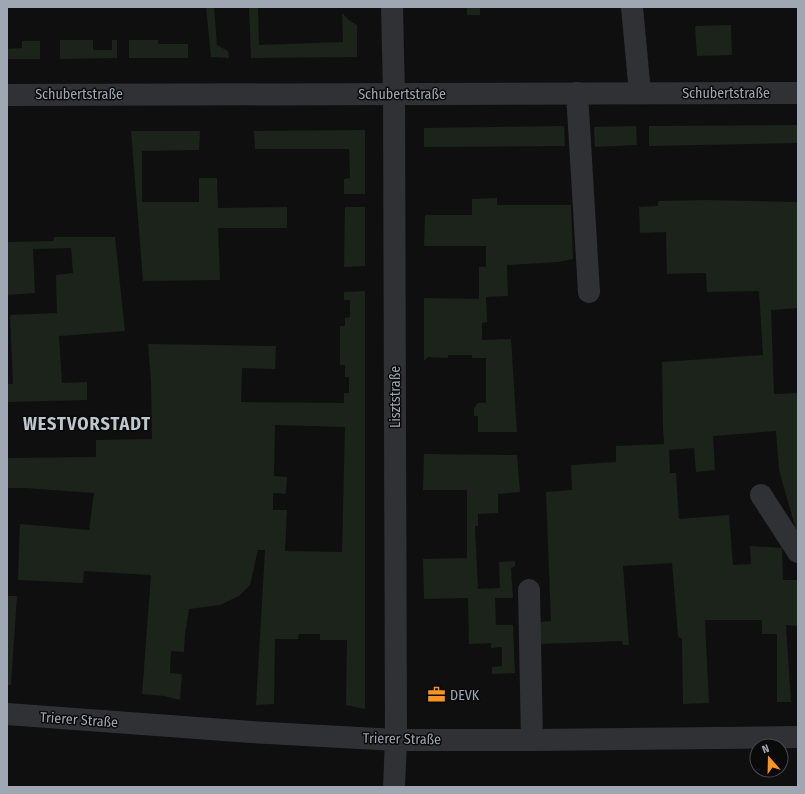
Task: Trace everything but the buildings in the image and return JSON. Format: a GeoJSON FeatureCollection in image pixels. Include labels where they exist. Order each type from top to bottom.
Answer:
{"type":"FeatureCollection","features":[{"type":"Feature","properties":{"kind":"street","name":"Lisztstraße"},"geometry":{"type":"LineString","coordinates":[[392,7],[394,94],[396,740],[394,787]]}},
{"type":"Feature","properties":{"kind":"street"},"geometry":{"type":"LineString","coordinates":[[632,7],[640,93]]}},
{"type":"Feature","properties":{"kind":"street"},"geometry":{"type":"LineString","coordinates":[[577,93],[589,292]]}},
{"type":"Feature","properties":{"kind":"street","name":"Schubertstraße"},"geometry":{"type":"LineString","coordinates":[[7,95],[798,93]]}},
{"type":"Feature","properties":{"kind":"street"},"geometry":{"type":"LineString","coordinates":[[762,495],[798,552]]}},
{"type":"Feature","properties":{"kind":"street"},"geometry":{"type":"LineString","coordinates":[[529,590],[532,740]]}},
{"type":"Feature","properties":{"kind":"street","name":"Trierer Straße"},"geometry":{"type":"LineString","coordinates":[[7,714],[252,732],[396,740],[532,740],[798,736]]}},
{"type":"Feature","properties":{"kind":"shaded area"},"geometry":{"type":"Polygon","coordinates":[[[206,7],[214,7],[217,45],[228,51],[229,58],[211,57],[206,7]]]}},
{"type":"Feature","properties":{"kind":"shaded area"},"geometry":{"type":"Polygon","coordinates":[[[249,7],[258,7],[259,45],[343,42],[342,13],[350,21],[357,25],[357,57],[251,58],[249,7]]]}},
{"type":"Feature","properties":{"kind":"shaded area"},"geometry":{"type":"Polygon","coordinates":[[[467,7],[480,7],[480,15],[467,15],[467,7]]]}},
{"type":"Feature","properties":{"kind":"shaded area"},"geometry":{"type":"Polygon","coordinates":[[[731,25],[732,55],[697,56],[695,26],[731,25]]]}},
{"type":"Feature","properties":{"kind":"shaded area"},"geometry":{"type":"Polygon","coordinates":[[[60,40],[93,40],[93,50],[112,50],[112,40],[117,40],[117,58],[60,59],[60,40]]]}},
{"type":"Feature","properties":{"kind":"shaded area"},"geometry":{"type":"Polygon","coordinates":[[[129,40],[158,40],[158,44],[188,44],[188,58],[129,58],[129,40]]]}},
{"type":"Feature","properties":{"kind":"shaded area"},"geometry":{"type":"Polygon","coordinates":[[[22,41],[40,41],[40,59],[7,59],[7,49],[22,48],[22,41]]]}},
{"type":"Feature","properties":{"kind":"shaded area"},"geometry":{"type":"Polygon","coordinates":[[[798,125],[798,143],[649,146],[649,126],[798,125]]]}},
{"type":"Feature","properties":{"kind":"shaded area"},"geometry":{"type":"Polygon","coordinates":[[[564,126],[565,146],[424,147],[424,128],[564,126]]]}},
{"type":"Feature","properties":{"kind":"shaded area"},"geometry":{"type":"Polygon","coordinates":[[[636,126],[637,145],[595,147],[594,127],[636,126]]]}},
{"type":"Feature","properties":{"kind":"shaded area"},"geometry":{"type":"Polygon","coordinates":[[[365,130],[365,194],[344,194],[344,179],[350,178],[349,149],[255,149],[254,131],[365,130]]]}},
{"type":"Feature","properties":{"kind":"shaded area"},"geometry":{"type":"Polygon","coordinates":[[[131,131],[200,131],[199,150],[142,151],[142,202],[199,202],[199,178],[217,178],[218,208],[287,207],[287,228],[218,228],[220,280],[143,281],[131,131]]]}},
{"type":"Feature","properties":{"kind":"shaded area"},"geometry":{"type":"Polygon","coordinates":[[[497,198],[497,205],[571,205],[573,259],[559,262],[507,265],[508,296],[486,297],[487,322],[482,323],[482,340],[511,339],[517,432],[478,432],[478,416],[474,416],[474,408],[478,403],[486,403],[486,358],[472,358],[472,355],[448,355],[448,358],[428,357],[424,361],[424,298],[479,299],[479,267],[486,267],[486,246],[424,246],[425,215],[472,215],[472,199],[497,198]]]}},
{"type":"Feature","properties":{"kind":"shaded area"},"geometry":{"type":"Polygon","coordinates":[[[706,200],[798,202],[798,308],[771,310],[774,394],[798,393],[798,537],[779,470],[776,431],[713,436],[715,470],[696,472],[694,448],[669,450],[670,473],[676,473],[679,519],[729,515],[733,565],[751,564],[750,546],[782,548],[783,580],[798,580],[798,626],[786,625],[791,702],[777,702],[777,634],[762,634],[762,620],[705,620],[709,703],[683,704],[682,640],[678,636],[672,563],[623,566],[629,645],[623,645],[622,641],[540,644],[539,622],[551,621],[546,492],[572,490],[571,465],[616,462],[616,446],[664,444],[662,362],[763,355],[759,291],[707,292],[706,273],[667,274],[666,232],[640,233],[639,207],[658,206],[658,201],[706,200]]]}},
{"type":"Feature","properties":{"kind":"shaded area"},"geometry":{"type":"Polygon","coordinates":[[[345,207],[365,207],[365,266],[344,267],[345,207]]]}},
{"type":"Feature","properties":{"kind":"shaded area"},"geometry":{"type":"Polygon","coordinates":[[[54,237],[115,237],[125,331],[59,336],[62,383],[87,382],[87,400],[7,402],[7,384],[13,384],[10,315],[57,313],[56,275],[73,273],[71,248],[33,249],[35,293],[7,295],[7,242],[54,241],[54,237]]]}},
{"type":"Feature","properties":{"kind":"shaded area"},"geometry":{"type":"Polygon","coordinates":[[[365,291],[365,709],[346,705],[347,640],[320,640],[320,634],[299,634],[298,639],[275,639],[274,704],[256,705],[265,550],[258,550],[250,585],[239,596],[220,605],[189,609],[184,652],[171,651],[170,673],[182,674],[180,700],[164,696],[142,694],[151,575],[84,571],[83,583],[18,580],[20,524],[89,530],[94,493],[7,488],[7,458],[96,457],[96,440],[152,439],[151,381],[148,344],[276,346],[275,369],[242,368],[241,402],[344,403],[344,393],[349,393],[349,377],[345,377],[345,365],[340,365],[340,326],[345,326],[345,318],[350,317],[350,300],[344,300],[344,292],[365,291]],[[275,425],[274,476],[287,477],[286,494],[273,493],[273,510],[287,510],[285,551],[342,552],[345,427],[275,425]]]}},
{"type":"Feature","properties":{"kind":"shaded area"},"geometry":{"type":"Polygon","coordinates":[[[424,454],[517,455],[520,492],[498,494],[498,513],[478,514],[478,526],[475,526],[478,589],[500,588],[499,562],[515,561],[515,566],[511,568],[513,598],[495,598],[496,625],[513,625],[515,673],[492,674],[492,667],[502,666],[502,647],[491,648],[491,643],[469,644],[468,598],[424,599],[423,559],[467,558],[467,490],[423,490],[424,454]]]}},
{"type":"Feature","properties":{"kind":"shaded area"},"geometry":{"type":"Polygon","coordinates":[[[7,596],[17,596],[11,685],[7,685],[7,596]]]}},
{"type":"Feature","properties":{"kind":"place","name":"DEVK"},"geometry":{"type":"Point","coordinates":[437,695]}},
{"type":"Feature","properties":{"kind":"district","name":"WESTVORSTADT"},"geometry":{"type":"Point","coordinates":[87,424]}}]}
